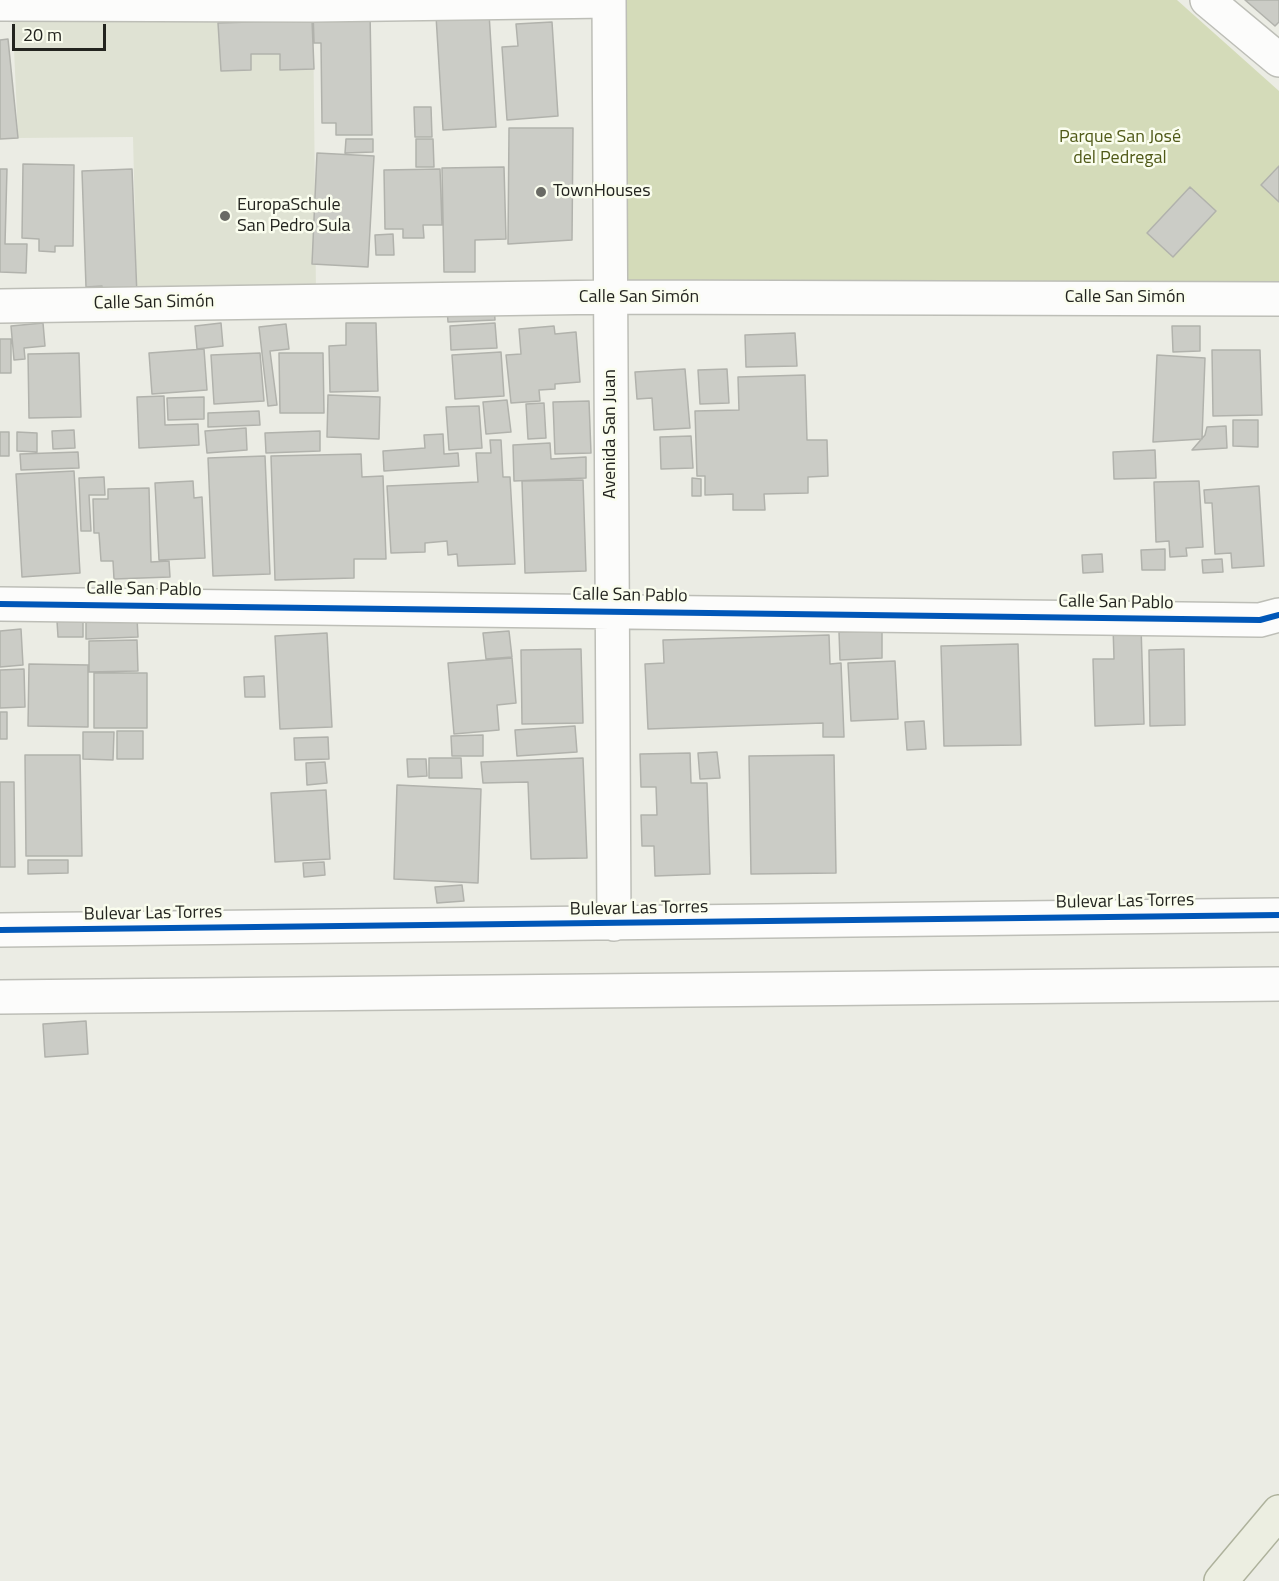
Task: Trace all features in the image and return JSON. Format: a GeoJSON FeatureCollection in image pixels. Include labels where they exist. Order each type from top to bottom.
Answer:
{"type":"FeatureCollection","features":[{"type":"Feature","properties":{"kind":"main road"},"geometry":{"type":"LineString","coordinates":[[1221,1581],[1279,1512]]}},
{"type":"Feature","properties":{"kind":"street"},"geometry":{"type":"LineString","coordinates":[[0,4],[313,5],[609,0]]}},
{"type":"Feature","properties":{"kind":"street","name":"Avenida San Juan"},"geometry":{"type":"LineString","coordinates":[[609,0],[614,924]]}},
{"type":"Feature","properties":{"kind":"street"},"geometry":{"type":"LineString","coordinates":[[1207,0],[1279,60]]}},
{"type":"Feature","properties":{"kind":"street","name":"Calle San Simón"},"geometry":{"type":"LineString","coordinates":[[0,306],[610,297],[1279,299]]}},
{"type":"Feature","properties":{"kind":"street","name":"Calle San Pablo"},"geometry":{"type":"LineString","coordinates":[[0,603],[1269,618]]}},
{"type":"Feature","properties":{"kind":"street","name":"Bulevar Las Torres"},"geometry":{"type":"LineString","coordinates":[[0,930],[1279,915]]}},
{"type":"Feature","properties":{"kind":"street"},"geometry":{"type":"LineString","coordinates":[[0,997],[1279,984]]}},
{"type":"Feature","properties":{"kind":"shaded area","name":"EuropaSchule San Pedro Sula"},"geometry":{"type":"Polygon","coordinates":[[[12,4],[313,11],[316,294],[137,296],[133,137],[18,138],[12,4]]]}},
{"type":"Feature","properties":{"kind":"green space","name":"Parque San José del Pedregal"},"geometry":{"type":"Polygon","coordinates":[[[619,0],[1177,0],[1279,91],[1279,298],[614,293],[619,0]]]}},
{"type":"Feature","properties":{"kind":"building"},"geometry":{"type":"Polygon","coordinates":[[[1245,0],[1279,0],[1279,22],[1275,26],[1245,0]]]}},
{"type":"Feature","properties":{"kind":"building"},"geometry":{"type":"Polygon","coordinates":[[[313,11],[370,11],[372,135],[336,135],[336,123],[322,123],[321,43],[314,43],[313,11]]]}},
{"type":"Feature","properties":{"kind":"building"},"geometry":{"type":"Polygon","coordinates":[[[489,13],[496,127],[443,130],[436,16],[489,13]]]}},
{"type":"Feature","properties":{"kind":"building"},"geometry":{"type":"Polygon","coordinates":[[[312,20],[314,69],[280,70],[280,54],[251,54],[251,70],[221,71],[218,23],[312,20]]]}},
{"type":"Feature","properties":{"kind":"building"},"geometry":{"type":"Polygon","coordinates":[[[552,22],[558,116],[507,120],[502,47],[518,46],[516,24],[552,22]]]}},
{"type":"Feature","properties":{"kind":"building"},"geometry":{"type":"Polygon","coordinates":[[[8,39],[18,138],[0,139],[0,40],[8,39]]]}},
{"type":"Feature","properties":{"kind":"building"},"geometry":{"type":"Polygon","coordinates":[[[414,107],[431,107],[432,137],[415,137],[414,107]]]}},
{"type":"Feature","properties":{"kind":"building","name":"TownHouses"},"geometry":{"type":"Polygon","coordinates":[[[509,128],[573,128],[572,240],[508,244],[509,128]]]}},
{"type":"Feature","properties":{"kind":"building"},"geometry":{"type":"Polygon","coordinates":[[[346,139],[373,139],[373,152],[345,153],[346,139]]]}},
{"type":"Feature","properties":{"kind":"building"},"geometry":{"type":"Polygon","coordinates":[[[416,139],[433,139],[434,167],[416,167],[416,139]]]}},
{"type":"Feature","properties":{"kind":"building"},"geometry":{"type":"Polygon","coordinates":[[[317,153],[374,156],[368,267],[312,264],[317,153]]]}},
{"type":"Feature","properties":{"kind":"building"},"geometry":{"type":"Polygon","coordinates":[[[23,164],[74,165],[73,246],[55,246],[55,252],[39,251],[39,239],[22,238],[23,164]]]}},
{"type":"Feature","properties":{"kind":"building"},"geometry":{"type":"Polygon","coordinates":[[[1279,166],[1279,202],[1261,185],[1279,166]]]}},
{"type":"Feature","properties":{"kind":"building"},"geometry":{"type":"Polygon","coordinates":[[[504,167],[506,239],[475,240],[475,272],[444,272],[442,168],[504,167]]]}},
{"type":"Feature","properties":{"kind":"building"},"geometry":{"type":"Polygon","coordinates":[[[0,169],[7,169],[5,244],[27,244],[26,273],[0,272],[0,169]]]}},
{"type":"Feature","properties":{"kind":"building"},"geometry":{"type":"Polygon","coordinates":[[[132,169],[137,296],[103,297],[102,286],[86,287],[82,171],[132,169]]]}},
{"type":"Feature","properties":{"kind":"building"},"geometry":{"type":"Polygon","coordinates":[[[440,169],[442,225],[423,225],[424,238],[403,238],[403,229],[385,229],[384,170],[440,169]]]}},
{"type":"Feature","properties":{"kind":"building"},"geometry":{"type":"Polygon","coordinates":[[[1190,187],[1216,211],[1173,257],[1147,233],[1190,187]]]}},
{"type":"Feature","properties":{"kind":"building"},"geometry":{"type":"Polygon","coordinates":[[[393,234],[394,255],[376,255],[375,235],[393,234]]]}},
{"type":"Feature","properties":{"kind":"building"},"geometry":{"type":"Polygon","coordinates":[[[494,306],[495,320],[448,322],[447,308],[494,306]]]}},
{"type":"Feature","properties":{"kind":"building"},"geometry":{"type":"Polygon","coordinates":[[[43,323],[45,346],[24,348],[25,359],[14,360],[11,326],[43,323]]]}},
{"type":"Feature","properties":{"kind":"building"},"geometry":{"type":"Polygon","coordinates":[[[221,323],[223,346],[197,349],[195,326],[221,323]]]}},
{"type":"Feature","properties":{"kind":"building"},"geometry":{"type":"Polygon","coordinates":[[[346,323],[376,323],[378,391],[330,392],[329,346],[346,345],[346,323]]]}},
{"type":"Feature","properties":{"kind":"building"},"geometry":{"type":"Polygon","coordinates":[[[495,323],[497,348],[451,350],[450,326],[495,323]]]}},
{"type":"Feature","properties":{"kind":"building"},"geometry":{"type":"Polygon","coordinates":[[[286,324],[289,349],[270,351],[277,405],[268,406],[259,327],[286,324]]]}},
{"type":"Feature","properties":{"kind":"building"},"geometry":{"type":"Polygon","coordinates":[[[554,326],[555,334],[576,332],[580,382],[555,384],[555,389],[539,390],[540,401],[511,403],[506,355],[521,354],[519,329],[554,326]]]}},
{"type":"Feature","properties":{"kind":"building"},"geometry":{"type":"Polygon","coordinates":[[[1172,326],[1200,326],[1200,351],[1173,352],[1172,326]]]}},
{"type":"Feature","properties":{"kind":"building"},"geometry":{"type":"Polygon","coordinates":[[[795,333],[797,366],[746,367],[745,335],[795,333]]]}},
{"type":"Feature","properties":{"kind":"building"},"geometry":{"type":"Polygon","coordinates":[[[0,339],[11,339],[11,373],[0,373],[0,339]]]}},
{"type":"Feature","properties":{"kind":"building"},"geometry":{"type":"Polygon","coordinates":[[[204,349],[207,390],[152,394],[149,353],[204,349]]]}},
{"type":"Feature","properties":{"kind":"building"},"geometry":{"type":"Polygon","coordinates":[[[1212,350],[1260,350],[1262,415],[1213,416],[1212,350]]]}},
{"type":"Feature","properties":{"kind":"building"},"geometry":{"type":"Polygon","coordinates":[[[501,352],[504,396],[455,399],[452,355],[501,352]]]}},
{"type":"Feature","properties":{"kind":"building"},"geometry":{"type":"Polygon","coordinates":[[[79,353],[81,417],[29,418],[28,354],[79,353]]]}},
{"type":"Feature","properties":{"kind":"building"},"geometry":{"type":"Polygon","coordinates":[[[260,353],[264,401],[214,404],[211,355],[260,353]]]}},
{"type":"Feature","properties":{"kind":"building"},"geometry":{"type":"Polygon","coordinates":[[[279,353],[323,353],[324,413],[280,413],[279,353]]]}},
{"type":"Feature","properties":{"kind":"building"},"geometry":{"type":"Polygon","coordinates":[[[1157,355],[1205,358],[1202,439],[1153,442],[1157,355]]]}},
{"type":"Feature","properties":{"kind":"building"},"geometry":{"type":"Polygon","coordinates":[[[685,369],[690,428],[654,430],[652,398],[637,399],[635,372],[685,369]]]}},
{"type":"Feature","properties":{"kind":"building"},"geometry":{"type":"Polygon","coordinates":[[[727,369],[729,403],[700,404],[698,370],[727,369]]]}},
{"type":"Feature","properties":{"kind":"building"},"geometry":{"type":"Polygon","coordinates":[[[805,375],[807,440],[827,440],[828,476],[808,477],[808,493],[764,494],[765,510],[733,510],[733,494],[705,495],[705,476],[697,476],[695,411],[739,410],[738,377],[805,375]]]}},
{"type":"Feature","properties":{"kind":"building"},"geometry":{"type":"Polygon","coordinates":[[[328,395],[380,397],[379,439],[327,437],[328,395]]]}},
{"type":"Feature","properties":{"kind":"building"},"geometry":{"type":"Polygon","coordinates":[[[164,396],[165,425],[198,424],[199,445],[139,448],[137,397],[164,396]]]}},
{"type":"Feature","properties":{"kind":"building"},"geometry":{"type":"Polygon","coordinates":[[[204,397],[204,419],[168,420],[167,398],[204,397]]]}},
{"type":"Feature","properties":{"kind":"building"},"geometry":{"type":"Polygon","coordinates":[[[507,400],[511,432],[486,434],[483,402],[507,400]]]}},
{"type":"Feature","properties":{"kind":"building"},"geometry":{"type":"Polygon","coordinates":[[[589,401],[591,453],[555,454],[553,402],[589,401]]]}},
{"type":"Feature","properties":{"kind":"building"},"geometry":{"type":"Polygon","coordinates":[[[544,403],[546,438],[528,439],[526,404],[544,403]]]}},
{"type":"Feature","properties":{"kind":"building"},"geometry":{"type":"Polygon","coordinates":[[[479,406],[482,448],[449,450],[446,407],[479,406]]]}},
{"type":"Feature","properties":{"kind":"building"},"geometry":{"type":"Polygon","coordinates":[[[259,411],[260,425],[208,427],[208,413],[259,411]]]}},
{"type":"Feature","properties":{"kind":"building"},"geometry":{"type":"Polygon","coordinates":[[[1233,420],[1258,420],[1258,447],[1233,446],[1233,420]]]}},
{"type":"Feature","properties":{"kind":"building"},"geometry":{"type":"Polygon","coordinates":[[[1226,426],[1227,448],[1192,450],[1205,435],[1207,427],[1226,426]]]}},
{"type":"Feature","properties":{"kind":"building"},"geometry":{"type":"Polygon","coordinates":[[[246,428],[247,450],[207,453],[205,431],[246,428]]]}},
{"type":"Feature","properties":{"kind":"building"},"geometry":{"type":"Polygon","coordinates":[[[74,430],[75,448],[53,449],[52,431],[74,430]]]}},
{"type":"Feature","properties":{"kind":"building"},"geometry":{"type":"Polygon","coordinates":[[[320,431],[320,451],[266,453],[265,433],[320,431]]]}},
{"type":"Feature","properties":{"kind":"building"},"geometry":{"type":"Polygon","coordinates":[[[0,432],[9,432],[9,456],[0,456],[0,432]]]}},
{"type":"Feature","properties":{"kind":"building"},"geometry":{"type":"Polygon","coordinates":[[[17,432],[37,433],[37,452],[17,451],[17,432]]]}},
{"type":"Feature","properties":{"kind":"building"},"geometry":{"type":"Polygon","coordinates":[[[443,434],[444,454],[458,453],[459,466],[384,471],[383,451],[425,448],[424,435],[443,434]]]}},
{"type":"Feature","properties":{"kind":"building"},"geometry":{"type":"Polygon","coordinates":[[[691,436],[693,468],[661,469],[660,437],[691,436]]]}},
{"type":"Feature","properties":{"kind":"building"},"geometry":{"type":"Polygon","coordinates":[[[490,440],[501,440],[503,477],[510,477],[515,564],[458,566],[457,554],[448,555],[447,541],[425,543],[425,552],[391,553],[387,486],[478,482],[476,453],[491,453],[490,440]]]}},
{"type":"Feature","properties":{"kind":"building"},"geometry":{"type":"Polygon","coordinates":[[[550,443],[551,459],[586,457],[586,478],[514,481],[513,445],[550,443]]]}},
{"type":"Feature","properties":{"kind":"building"},"geometry":{"type":"Polygon","coordinates":[[[1155,450],[1156,478],[1114,479],[1113,452],[1155,450]]]}},
{"type":"Feature","properties":{"kind":"building"},"geometry":{"type":"Polygon","coordinates":[[[78,452],[79,468],[21,470],[20,454],[78,452]]]}},
{"type":"Feature","properties":{"kind":"building"},"geometry":{"type":"Polygon","coordinates":[[[361,454],[362,477],[383,476],[386,559],[354,559],[354,578],[275,580],[271,456],[361,454]]]}},
{"type":"Feature","properties":{"kind":"building"},"geometry":{"type":"Polygon","coordinates":[[[265,456],[270,574],[213,576],[208,458],[265,456]]]}},
{"type":"Feature","properties":{"kind":"building"},"geometry":{"type":"Polygon","coordinates":[[[74,471],[80,573],[22,577],[16,474],[74,471]]]}},
{"type":"Feature","properties":{"kind":"building"},"geometry":{"type":"Polygon","coordinates":[[[104,477],[105,495],[89,495],[91,531],[81,531],[79,478],[104,477]]]}},
{"type":"Feature","properties":{"kind":"building"},"geometry":{"type":"Polygon","coordinates":[[[692,478],[701,479],[701,496],[692,496],[692,478]]]}},
{"type":"Feature","properties":{"kind":"building"},"geometry":{"type":"Polygon","coordinates":[[[583,480],[586,571],[525,573],[522,481],[583,480]]]}},
{"type":"Feature","properties":{"kind":"building"},"geometry":{"type":"Polygon","coordinates":[[[193,481],[194,498],[202,497],[205,558],[159,560],[155,483],[193,481]]]}},
{"type":"Feature","properties":{"kind":"building"},"geometry":{"type":"Polygon","coordinates":[[[1199,481],[1203,547],[1186,548],[1187,556],[1170,557],[1169,541],[1156,542],[1154,482],[1199,481]]]}},
{"type":"Feature","properties":{"kind":"building"},"geometry":{"type":"Polygon","coordinates":[[[1259,486],[1264,566],[1232,568],[1231,553],[1215,554],[1212,503],[1205,503],[1204,490],[1259,486]]]}},
{"type":"Feature","properties":{"kind":"building"},"geometry":{"type":"Polygon","coordinates":[[[149,488],[151,562],[169,561],[170,577],[114,579],[113,561],[101,561],[99,533],[94,533],[93,499],[108,499],[108,489],[149,488]]]}},
{"type":"Feature","properties":{"kind":"building"},"geometry":{"type":"Polygon","coordinates":[[[1165,549],[1165,570],[1142,570],[1141,550],[1165,549]]]}},
{"type":"Feature","properties":{"kind":"building"},"geometry":{"type":"Polygon","coordinates":[[[1102,554],[1103,572],[1083,573],[1082,555],[1102,554]]]}},
{"type":"Feature","properties":{"kind":"building"},"geometry":{"type":"Polygon","coordinates":[[[1222,559],[1223,572],[1203,573],[1202,560],[1222,559]]]}},
{"type":"Feature","properties":{"kind":"building"},"geometry":{"type":"Polygon","coordinates":[[[137,618],[138,637],[86,639],[86,619],[137,618]]]}},
{"type":"Feature","properties":{"kind":"building"},"geometry":{"type":"Polygon","coordinates":[[[83,620],[83,637],[58,637],[57,621],[83,620]]]}},
{"type":"Feature","properties":{"kind":"building"},"geometry":{"type":"Polygon","coordinates":[[[1113,626],[1141,626],[1144,724],[1095,726],[1093,659],[1114,659],[1113,626]]]}},
{"type":"Feature","properties":{"kind":"building"},"geometry":{"type":"Polygon","coordinates":[[[21,629],[23,665],[0,667],[0,631],[21,629]]]}},
{"type":"Feature","properties":{"kind":"building"},"geometry":{"type":"Polygon","coordinates":[[[509,631],[512,657],[486,659],[483,633],[509,631]]]}},
{"type":"Feature","properties":{"kind":"building"},"geometry":{"type":"Polygon","coordinates":[[[882,631],[882,658],[840,660],[839,632],[882,631]]]}},
{"type":"Feature","properties":{"kind":"building"},"geometry":{"type":"Polygon","coordinates":[[[327,633],[332,727],[280,729],[275,636],[327,633]]]}},
{"type":"Feature","properties":{"kind":"building"},"geometry":{"type":"Polygon","coordinates":[[[829,635],[830,664],[841,663],[844,737],[823,737],[823,723],[648,729],[645,664],[664,663],[663,640],[829,635]]]}},
{"type":"Feature","properties":{"kind":"building"},"geometry":{"type":"Polygon","coordinates":[[[137,640],[138,671],[89,672],[89,641],[137,640]]]}},
{"type":"Feature","properties":{"kind":"building"},"geometry":{"type":"Polygon","coordinates":[[[1018,644],[1021,745],[944,746],[941,646],[1018,644]]]}},
{"type":"Feature","properties":{"kind":"building"},"geometry":{"type":"Polygon","coordinates":[[[581,649],[583,723],[522,724],[521,650],[581,649]]]}},
{"type":"Feature","properties":{"kind":"building"},"geometry":{"type":"Polygon","coordinates":[[[1184,649],[1185,725],[1150,726],[1149,650],[1184,649]]]}},
{"type":"Feature","properties":{"kind":"building"},"geometry":{"type":"Polygon","coordinates":[[[512,658],[516,703],[497,705],[499,730],[454,734],[448,663],[512,658]]]}},
{"type":"Feature","properties":{"kind":"building"},"geometry":{"type":"Polygon","coordinates":[[[895,661],[898,719],[851,721],[848,663],[895,661]]]}},
{"type":"Feature","properties":{"kind":"building"},"geometry":{"type":"Polygon","coordinates":[[[29,664],[88,665],[88,727],[28,726],[29,664]]]}},
{"type":"Feature","properties":{"kind":"building"},"geometry":{"type":"Polygon","coordinates":[[[24,669],[25,707],[0,708],[0,670],[24,669]]]}},
{"type":"Feature","properties":{"kind":"building"},"geometry":{"type":"Polygon","coordinates":[[[94,673],[147,673],[147,728],[94,728],[94,673]]]}},
{"type":"Feature","properties":{"kind":"building"},"geometry":{"type":"Polygon","coordinates":[[[264,676],[265,697],[245,697],[244,677],[264,676]]]}},
{"type":"Feature","properties":{"kind":"building"},"geometry":{"type":"Polygon","coordinates":[[[0,712],[7,712],[7,739],[0,739],[0,712]]]}},
{"type":"Feature","properties":{"kind":"building"},"geometry":{"type":"Polygon","coordinates":[[[924,721],[926,749],[907,750],[905,722],[924,721]]]}},
{"type":"Feature","properties":{"kind":"building"},"geometry":{"type":"Polygon","coordinates":[[[575,726],[577,752],[517,756],[515,730],[575,726]]]}},
{"type":"Feature","properties":{"kind":"building"},"geometry":{"type":"Polygon","coordinates":[[[117,731],[143,731],[143,759],[117,759],[117,731]]]}},
{"type":"Feature","properties":{"kind":"building"},"geometry":{"type":"Polygon","coordinates":[[[83,732],[114,732],[113,760],[83,759],[83,732]]]}},
{"type":"Feature","properties":{"kind":"building"},"geometry":{"type":"Polygon","coordinates":[[[483,735],[483,756],[452,756],[451,736],[483,735]]]}},
{"type":"Feature","properties":{"kind":"building"},"geometry":{"type":"Polygon","coordinates":[[[328,737],[329,759],[295,760],[294,738],[328,737]]]}},
{"type":"Feature","properties":{"kind":"building"},"geometry":{"type":"Polygon","coordinates":[[[717,752],[720,778],[700,779],[698,753],[717,752]]]}},
{"type":"Feature","properties":{"kind":"building"},"geometry":{"type":"Polygon","coordinates":[[[690,753],[691,783],[707,783],[710,874],[655,876],[654,846],[642,846],[641,815],[657,815],[656,787],[641,787],[640,754],[690,753]]]}},
{"type":"Feature","properties":{"kind":"building"},"geometry":{"type":"Polygon","coordinates":[[[25,755],[80,755],[82,856],[26,856],[25,755]]]}},
{"type":"Feature","properties":{"kind":"building"},"geometry":{"type":"Polygon","coordinates":[[[834,755],[836,873],[751,874],[749,756],[834,755]]]}},
{"type":"Feature","properties":{"kind":"building"},"geometry":{"type":"Polygon","coordinates":[[[429,758],[461,758],[462,778],[429,778],[429,758]]]}},
{"type":"Feature","properties":{"kind":"building"},"geometry":{"type":"Polygon","coordinates":[[[583,758],[587,858],[531,859],[528,782],[483,783],[481,762],[583,758]]]}},
{"type":"Feature","properties":{"kind":"building"},"geometry":{"type":"Polygon","coordinates":[[[407,759],[426,759],[427,776],[408,777],[407,759]]]}},
{"type":"Feature","properties":{"kind":"building"},"geometry":{"type":"Polygon","coordinates":[[[325,762],[327,783],[307,785],[306,763],[325,762]]]}},
{"type":"Feature","properties":{"kind":"building"},"geometry":{"type":"Polygon","coordinates":[[[0,782],[14,782],[15,867],[0,867],[0,782]]]}},
{"type":"Feature","properties":{"kind":"building"},"geometry":{"type":"Polygon","coordinates":[[[397,785],[481,789],[478,883],[394,879],[397,785]]]}},
{"type":"Feature","properties":{"kind":"building"},"geometry":{"type":"Polygon","coordinates":[[[326,790],[330,859],[275,862],[271,793],[326,790]]]}},
{"type":"Feature","properties":{"kind":"building"},"geometry":{"type":"Polygon","coordinates":[[[28,860],[68,860],[68,873],[28,874],[28,860]]]}},
{"type":"Feature","properties":{"kind":"building"},"geometry":{"type":"Polygon","coordinates":[[[324,862],[325,875],[304,877],[303,863],[324,862]]]}},
{"type":"Feature","properties":{"kind":"building"},"geometry":{"type":"Polygon","coordinates":[[[462,885],[464,901],[437,903],[435,887],[462,885]]]}},
{"type":"Feature","properties":{"kind":"building"},"geometry":{"type":"Polygon","coordinates":[[[86,1021],[88,1054],[45,1057],[43,1024],[86,1021]]]}},
{"type":"Feature","properties":{"kind":"cycle path"},"geometry":{"type":"LineString","coordinates":[[0,604],[1260,620],[1279,615]]}},
{"type":"Feature","properties":{"kind":"cycle path"},"geometry":{"type":"LineString","coordinates":[[0,930],[1279,915]]}},
{"type":"Feature","properties":{"kind":"place","name":"TownHouses"},"geometry":{"type":"Point","coordinates":[541,192]}},
{"type":"Feature","properties":{"kind":"place","name":"EuropaSchule San Pedro Sula"},"geometry":{"type":"Point","coordinates":[225,216]}}]}
